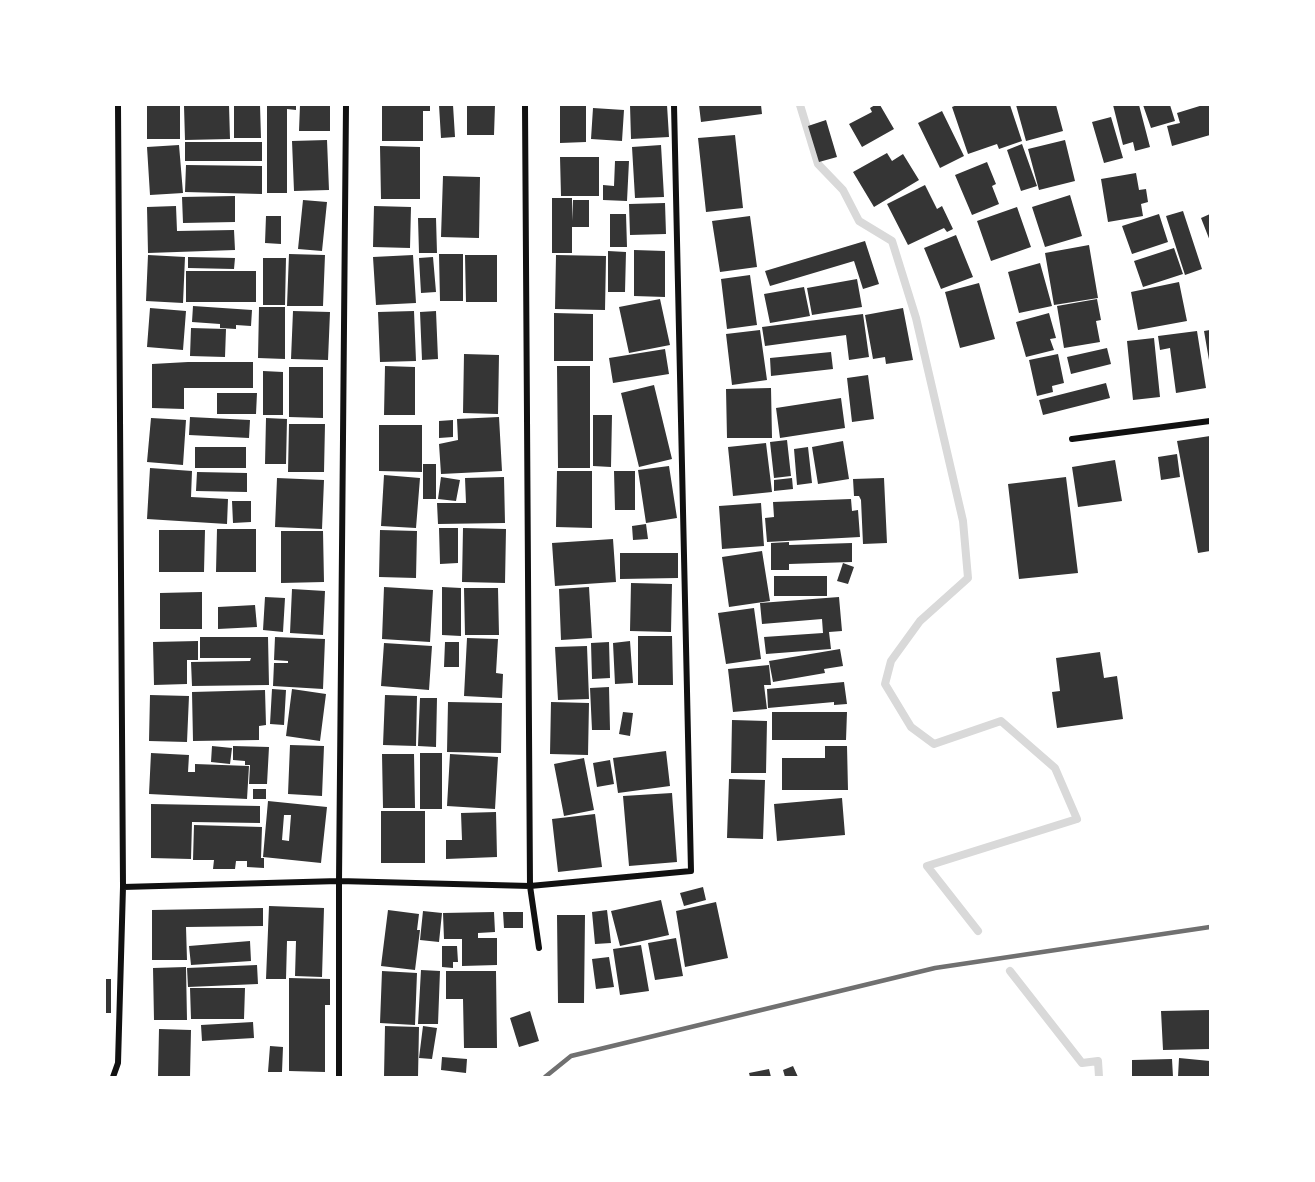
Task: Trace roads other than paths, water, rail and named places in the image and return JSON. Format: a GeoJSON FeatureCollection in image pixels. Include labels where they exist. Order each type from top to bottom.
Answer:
{"type":"FeatureCollection","features":[{"type":"Feature","properties":{"kind":"street"},"geometry":{"type":"LineString","coordinates":[[113,1077],[118,1064],[123,887],[118,105]]}},
{"type":"Feature","properties":{"kind":"street"},"geometry":{"type":"LineString","coordinates":[[339,1077],[346,105]]}},
{"type":"Feature","properties":{"kind":"street"},"geometry":{"type":"LineString","coordinates":[[525,105],[530,886],[539,948]]}},
{"type":"Feature","properties":{"kind":"street"},"geometry":{"type":"LineString","coordinates":[[123,887],[339,881],[530,886],[691,871],[674,105]]}},
{"type":"Feature","properties":{"kind":"street"},"geometry":{"type":"LineString","coordinates":[[1072,439],[1210,421]]}},
{"type":"Feature","properties":{"kind":"waterway"},"geometry":{"type":"LineString","coordinates":[[800,105],[818,164],[843,190],[859,221],[892,241],[916,318],[963,521],[968,578],[920,621],[891,661],[885,684],[911,727],[934,744],[1001,721],[1055,768],[1077,819],[927,866],[978,931]]}},
{"type":"Feature","properties":{"kind":"waterway"},"geometry":{"type":"LineString","coordinates":[[1010,971],[1082,1063],[1098,1061],[1099,1077]]}},
{"type":"Feature","properties":{"kind":"railway"},"geometry":{"type":"LineString","coordinates":[[545,1077],[571,1056],[935,968],[1210,927]]}}]}
